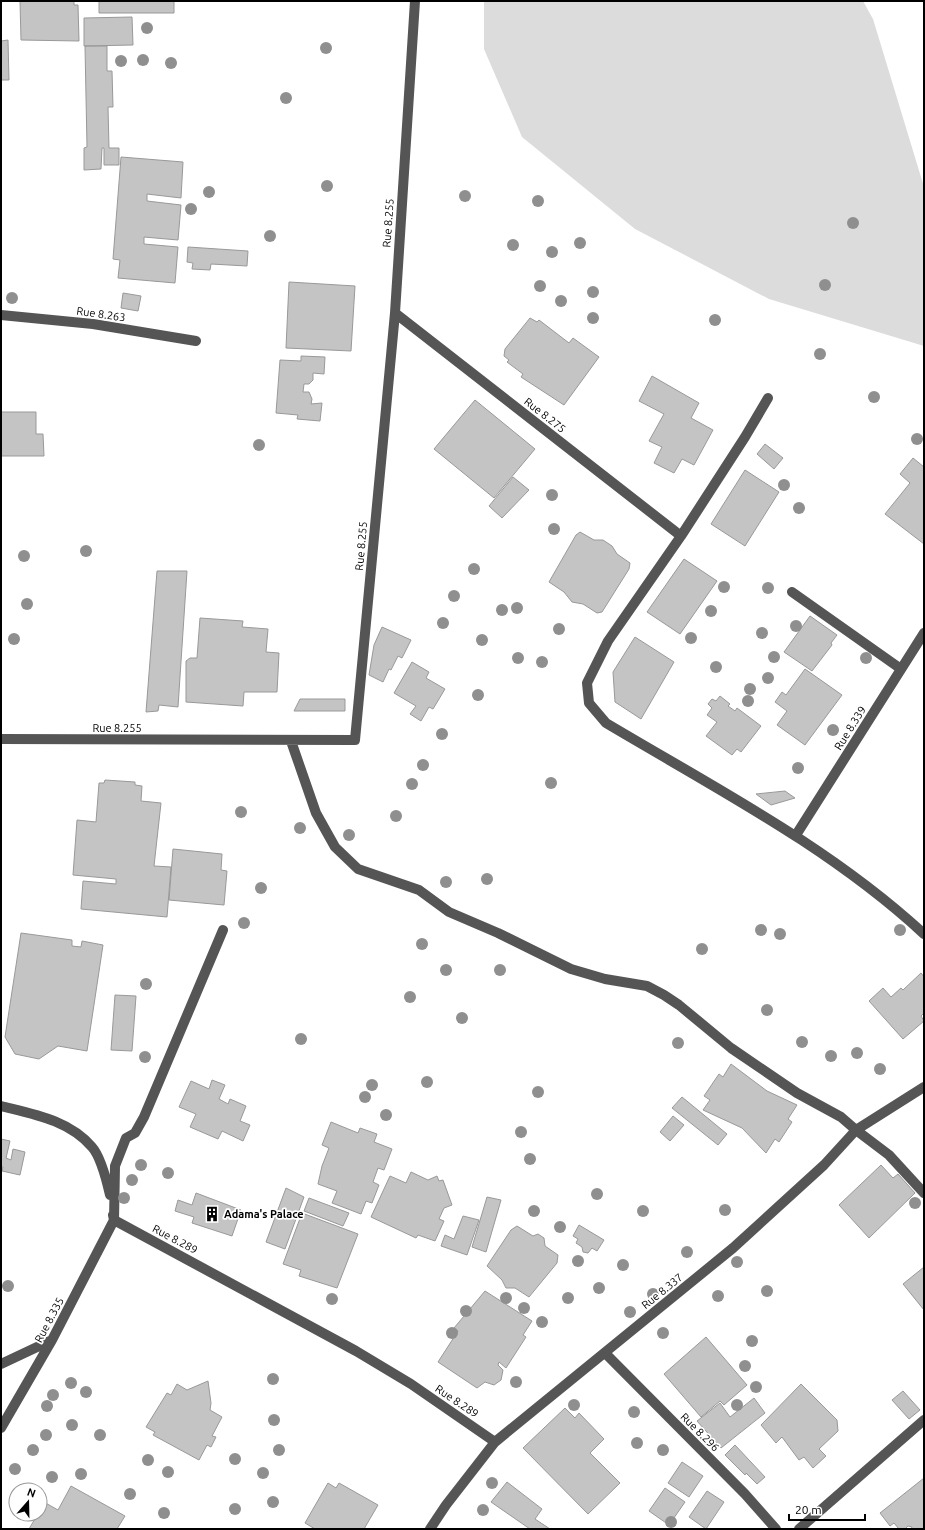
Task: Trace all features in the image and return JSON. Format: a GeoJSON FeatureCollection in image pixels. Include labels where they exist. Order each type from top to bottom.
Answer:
{"type":"FeatureCollection","features":[{"type":"Feature","properties":{"kind":"street","name":"Rue 8.255"},"geometry":{"type":"LineString","coordinates":[[1,739],[355,740],[395,313],[415,1]]}},
{"type":"Feature","properties":{"kind":"street","name":"Rue 8.275"},"geometry":{"type":"LineString","coordinates":[[395,313],[681,536]]}},
{"type":"Feature","properties":{"kind":"street","name":"Rue 8.263"},"geometry":{"type":"LineString","coordinates":[[1,315],[93,324],[196,341]]}},
{"type":"Feature","properties":{"kind":"street"},"geometry":{"type":"LineString","coordinates":[[768,398],[745,438],[681,536],[608,641],[587,683],[589,703],[606,723],[796,835],[854,875],[905,916],[924,934]]}},
{"type":"Feature","properties":{"kind":"street"},"geometry":{"type":"LineString","coordinates":[[792,592],[901,669]]}},
{"type":"Feature","properties":{"kind":"street","name":"Rue 8.339"},"geometry":{"type":"LineString","coordinates":[[796,835],[924,633]]}},
{"type":"Feature","properties":{"kind":"street"},"geometry":{"type":"LineString","coordinates":[[290,741],[316,813],[335,846],[358,869],[419,890],[449,912],[498,933],[571,969],[605,979],[647,986],[658,992],[679,1005],[731,1048],[797,1093],[841,1117],[889,1155],[924,1193]]}},
{"type":"Feature","properties":{"kind":"street"},"geometry":{"type":"LineString","coordinates":[[114,1220],[115,1166],[126,1138],[135,1132],[144,1117],[223,930]]}},
{"type":"Feature","properties":{"kind":"street","name":"Rue 8.337"},"geometry":{"type":"LineString","coordinates":[[430,1529],[446,1505],[495,1442],[733,1248],[824,1165],[856,1130],[924,1087]]}},
{"type":"Feature","properties":{"kind":"street"},"geometry":{"type":"LineString","coordinates":[[1,1106],[41,1115],[74,1130],[93,1147],[107,1177],[114,1220]]}},
{"type":"Feature","properties":{"kind":"street","name":"Rue 8.335"},"geometry":{"type":"LineString","coordinates":[[1,1428],[52,1340],[114,1220]]}},
{"type":"Feature","properties":{"kind":"street","name":"Rue 8.289"},"geometry":{"type":"LineString","coordinates":[[114,1220],[356,1351],[411,1384],[495,1442]]}},
{"type":"Feature","properties":{"kind":"street"},"geometry":{"type":"LineString","coordinates":[[1,1364],[52,1340]]}},
{"type":"Feature","properties":{"kind":"street","name":"Rue 8.296"},"geometry":{"type":"LineString","coordinates":[[604,1353],[745,1494],[776,1529]]}},
{"type":"Feature","properties":{"kind":"street"},"geometry":{"type":"LineString","coordinates":[[799,1529],[924,1420]]}},
{"type":"Feature","properties":{"kind":"shaded area"},"geometry":{"type":"Polygon","coordinates":[[[484,1],[863,1],[873,19],[924,187],[924,346],[769,299],[635,229],[522,137],[484,49],[484,1]]]}},
{"type":"Feature","properties":{"kind":"building"},"geometry":{"type":"Polygon","coordinates":[[[20,1],[74,1],[74,5],[78,5],[79,41],[21,40],[20,1]]]}},
{"type":"Feature","properties":{"kind":"building"},"geometry":{"type":"Polygon","coordinates":[[[99,1],[174,1],[174,13],[99,13],[99,1]]]}},
{"type":"Feature","properties":{"kind":"building"},"geometry":{"type":"Polygon","coordinates":[[[132,17],[133,45],[84,46],[84,18],[132,17]]]}},
{"type":"Feature","properties":{"kind":"building"},"geometry":{"type":"Polygon","coordinates":[[[8,40],[9,80],[1,80],[1,41],[8,40]]]}},
{"type":"Feature","properties":{"kind":"building"},"geometry":{"type":"Polygon","coordinates":[[[85,46],[107,46],[107,71],[112,71],[113,107],[108,107],[109,148],[119,148],[119,165],[104,165],[104,148],[102,148],[101,169],[84,170],[84,148],[87,147],[85,46]]]}},
{"type":"Feature","properties":{"kind":"building"},"geometry":{"type":"Polygon","coordinates":[[[121,157],[183,162],[181,198],[147,194],[147,201],[181,205],[178,240],[144,237],[144,244],[178,247],[175,283],[118,278],[120,260],[113,259],[121,157]]]}},
{"type":"Feature","properties":{"kind":"building"},"geometry":{"type":"Polygon","coordinates":[[[188,247],[248,251],[247,266],[211,264],[210,270],[192,269],[193,263],[187,262],[188,247]]]}},
{"type":"Feature","properties":{"kind":"building"},"geometry":{"type":"Polygon","coordinates":[[[289,282],[355,286],[351,351],[286,348],[289,282]]]}},
{"type":"Feature","properties":{"kind":"building"},"geometry":{"type":"Polygon","coordinates":[[[123,293],[141,296],[138,311],[121,308],[123,293]]]}},
{"type":"Feature","properties":{"kind":"building"},"geometry":{"type":"Polygon","coordinates":[[[530,318],[537,322],[539,320],[569,343],[573,338],[599,357],[564,405],[521,377],[523,374],[507,362],[509,360],[504,356],[505,349],[530,318]]]}},
{"type":"Feature","properties":{"kind":"building"},"geometry":{"type":"Polygon","coordinates":[[[301,356],[325,357],[324,374],[313,373],[313,380],[309,384],[304,384],[303,392],[309,392],[312,399],[311,404],[322,403],[320,421],[297,419],[298,415],[276,413],[280,360],[301,361],[301,356]]]}},
{"type":"Feature","properties":{"kind":"building"},"geometry":{"type":"Polygon","coordinates":[[[652,376],[699,403],[691,418],[713,430],[694,465],[682,459],[674,473],[654,463],[662,447],[649,441],[664,414],[639,401],[652,376]]]}},
{"type":"Feature","properties":{"kind":"building"},"geometry":{"type":"Polygon","coordinates":[[[475,400],[535,449],[494,498],[434,449],[475,400]]]}},
{"type":"Feature","properties":{"kind":"building"},"geometry":{"type":"Polygon","coordinates":[[[1,412],[36,412],[36,434],[43,434],[44,456],[1,456],[1,412]]]}},
{"type":"Feature","properties":{"kind":"building"},"geometry":{"type":"Polygon","coordinates":[[[765,444],[783,458],[774,469],[757,454],[765,444]]]}},
{"type":"Feature","properties":{"kind":"building"},"geometry":{"type":"Polygon","coordinates":[[[913,458],[924,467],[924,544],[885,514],[910,483],[900,474],[913,458]]]}},
{"type":"Feature","properties":{"kind":"building"},"geometry":{"type":"Polygon","coordinates":[[[745,470],[779,492],[745,546],[711,524],[745,470]]]}},
{"type":"Feature","properties":{"kind":"building"},"geometry":{"type":"Polygon","coordinates":[[[513,477],[529,490],[502,518],[489,506],[513,477]]]}},
{"type":"Feature","properties":{"kind":"building"},"geometry":{"type":"Polygon","coordinates":[[[580,532],[594,540],[603,540],[612,546],[617,554],[630,563],[629,569],[602,612],[597,613],[583,604],[572,602],[564,592],[549,582],[576,535],[580,532]]]}},
{"type":"Feature","properties":{"kind":"building"},"geometry":{"type":"Polygon","coordinates":[[[684,559],[717,581],[680,634],[647,612],[684,559]]]}},
{"type":"Feature","properties":{"kind":"building"},"geometry":{"type":"Polygon","coordinates":[[[157,571],[187,571],[178,707],[159,705],[158,711],[146,712],[157,571]]]}},
{"type":"Feature","properties":{"kind":"building"},"geometry":{"type":"Polygon","coordinates":[[[810,616],[837,635],[831,643],[832,645],[812,671],[784,652],[810,616]]]}},
{"type":"Feature","properties":{"kind":"building"},"geometry":{"type":"Polygon","coordinates":[[[200,618],[243,621],[242,627],[268,629],[266,652],[279,653],[277,692],[244,692],[243,706],[186,702],[186,661],[190,658],[197,658],[200,618]]]}},
{"type":"Feature","properties":{"kind":"building"},"geometry":{"type":"Polygon","coordinates":[[[382,627],[411,640],[402,658],[398,656],[391,670],[389,669],[383,682],[369,675],[374,645],[382,627]]]}},
{"type":"Feature","properties":{"kind":"building"},"geometry":{"type":"Polygon","coordinates":[[[635,637],[674,662],[641,719],[615,702],[613,672],[635,637]]]}},
{"type":"Feature","properties":{"kind":"building"},"geometry":{"type":"Polygon","coordinates":[[[412,662],[429,672],[426,678],[445,689],[433,709],[429,707],[421,721],[410,714],[416,706],[394,693],[412,662]]]}},
{"type":"Feature","properties":{"kind":"building"},"geometry":{"type":"Polygon","coordinates":[[[805,669],[842,695],[805,745],[777,725],[787,711],[775,702],[782,692],[786,695],[805,669]]]}},
{"type":"Feature","properties":{"kind":"building"},"geometry":{"type":"Polygon","coordinates":[[[720,696],[730,704],[728,706],[735,711],[737,708],[761,726],[741,752],[737,749],[732,755],[706,736],[717,722],[707,715],[712,708],[708,704],[712,699],[716,701],[720,696]]]}},
{"type":"Feature","properties":{"kind":"building"},"geometry":{"type":"Polygon","coordinates":[[[300,699],[345,699],[345,711],[294,711],[300,699]]]}},
{"type":"Feature","properties":{"kind":"building"},"geometry":{"type":"Polygon","coordinates":[[[105,780],[135,782],[135,785],[142,786],[141,801],[161,803],[154,866],[171,867],[167,917],[81,909],[83,881],[116,884],[116,879],[73,875],[77,820],[96,822],[99,783],[104,783],[105,780]]]}},
{"type":"Feature","properties":{"kind":"building"},"geometry":{"type":"Polygon","coordinates":[[[785,791],[795,798],[771,805],[756,794],[785,791]]]}},
{"type":"Feature","properties":{"kind":"building"},"geometry":{"type":"Polygon","coordinates":[[[173,849],[222,854],[221,870],[227,871],[224,905],[169,900],[173,849]]]}},
{"type":"Feature","properties":{"kind":"building"},"geometry":{"type":"Polygon","coordinates":[[[21,933],[72,940],[72,946],[81,947],[82,941],[103,945],[87,1051],[58,1046],[39,1059],[15,1054],[5,1037],[21,933]]]}},
{"type":"Feature","properties":{"kind":"building"},"geometry":{"type":"Polygon","coordinates":[[[921,973],[924,977],[924,1013],[921,1016],[924,1021],[903,1039],[869,1001],[883,988],[891,997],[901,988],[903,990],[921,973]]]}},
{"type":"Feature","properties":{"kind":"building"},"geometry":{"type":"Polygon","coordinates":[[[115,995],[136,996],[132,1051],[111,1050],[115,995]]]}},
{"type":"Feature","properties":{"kind":"building"},"geometry":{"type":"Polygon","coordinates":[[[731,1064],[767,1091],[797,1105],[788,1119],[792,1122],[779,1142],[775,1139],[766,1153],[742,1128],[703,1110],[710,1100],[704,1096],[719,1074],[723,1077],[731,1064]]]}},
{"type":"Feature","properties":{"kind":"building"},"geometry":{"type":"Polygon","coordinates":[[[212,1080],[225,1085],[219,1099],[228,1104],[230,1099],[246,1106],[240,1121],[250,1125],[243,1141],[222,1131],[218,1139],[190,1127],[196,1114],[179,1107],[191,1081],[209,1089],[212,1080]]]}},
{"type":"Feature","properties":{"kind":"building"},"geometry":{"type":"Polygon","coordinates":[[[682,1097],[727,1134],[718,1145],[672,1108],[682,1097]]]}},
{"type":"Feature","properties":{"kind":"building"},"geometry":{"type":"Polygon","coordinates":[[[673,1116],[684,1125],[670,1141],[660,1132],[673,1116]]]}},
{"type":"Feature","properties":{"kind":"building"},"geometry":{"type":"Polygon","coordinates":[[[331,1122],[358,1133],[360,1128],[377,1134],[374,1142],[392,1149],[384,1170],[378,1168],[373,1182],[379,1185],[372,1203],[366,1201],[361,1214],[332,1203],[337,1191],[318,1184],[322,1166],[329,1148],[322,1145],[331,1122]]]}},
{"type":"Feature","properties":{"kind":"building"},"geometry":{"type":"Polygon","coordinates":[[[1,1139],[10,1141],[6,1158],[11,1160],[13,1149],[25,1152],[20,1175],[2,1171],[1,1139]]]}},
{"type":"Feature","properties":{"kind":"building"},"geometry":{"type":"Polygon","coordinates":[[[881,1165],[893,1178],[898,1174],[915,1193],[869,1238],[839,1205],[881,1165]]]}},
{"type":"Feature","properties":{"kind":"building"},"geometry":{"type":"Polygon","coordinates":[[[411,1172],[428,1180],[437,1176],[439,1181],[443,1180],[452,1205],[444,1208],[439,1219],[444,1221],[435,1241],[418,1235],[416,1238],[371,1217],[390,1176],[406,1183],[411,1172]]]}},
{"type":"Feature","properties":{"kind":"building"},"geometry":{"type":"Polygon","coordinates":[[[286,1188],[304,1197],[285,1249],[266,1242],[286,1188]]]}},
{"type":"Feature","properties":{"kind":"building","name":"Adama's Palace"},"geometry":{"type":"Polygon","coordinates":[[[196,1193],[241,1210],[232,1236],[192,1223],[194,1217],[175,1211],[178,1200],[192,1205],[196,1193]]]}},
{"type":"Feature","properties":{"kind":"building"},"geometry":{"type":"Polygon","coordinates":[[[487,1197],[501,1200],[486,1252],[472,1247],[487,1197]]]}},
{"type":"Feature","properties":{"kind":"building"},"geometry":{"type":"Polygon","coordinates":[[[309,1198],[349,1213],[343,1226],[304,1211],[309,1198]]]}},
{"type":"Feature","properties":{"kind":"building"},"geometry":{"type":"Polygon","coordinates":[[[302,1213],[358,1234],[337,1288],[299,1276],[301,1270],[283,1264],[302,1213]]]}},
{"type":"Feature","properties":{"kind":"building"},"geometry":{"type":"Polygon","coordinates":[[[463,1216],[479,1220],[467,1255],[441,1246],[445,1235],[454,1239],[463,1216]]]}},
{"type":"Feature","properties":{"kind":"building"},"geometry":{"type":"Polygon","coordinates":[[[579,1225],[604,1240],[597,1251],[592,1248],[588,1253],[583,1252],[582,1247],[576,1243],[578,1239],[573,1236],[579,1225]]]}},
{"type":"Feature","properties":{"kind":"building"},"geometry":{"type":"Polygon","coordinates":[[[517,1226],[533,1236],[538,1234],[544,1238],[545,1246],[558,1255],[557,1263],[529,1297],[515,1288],[506,1288],[502,1280],[487,1266],[511,1230],[517,1226]]]}},
{"type":"Feature","properties":{"kind":"building"},"geometry":{"type":"Polygon","coordinates":[[[924,1267],[924,1310],[903,1284],[924,1267]]]}},
{"type":"Feature","properties":{"kind":"building"},"geometry":{"type":"Polygon","coordinates":[[[485,1291],[532,1321],[523,1335],[526,1337],[506,1368],[499,1362],[498,1365],[503,1370],[501,1380],[494,1385],[485,1382],[477,1388],[438,1362],[458,1331],[454,1328],[485,1291]]]}},
{"type":"Feature","properties":{"kind":"building"},"geometry":{"type":"Polygon","coordinates":[[[706,1337],[747,1385],[724,1405],[720,1401],[701,1417],[664,1374],[706,1337]]]}},
{"type":"Feature","properties":{"kind":"building"},"geometry":{"type":"Polygon","coordinates":[[[208,1381],[211,1403],[210,1410],[222,1417],[212,1436],[216,1437],[211,1447],[207,1445],[199,1460],[153,1435],[155,1432],[146,1427],[167,1393],[171,1395],[177,1384],[187,1390],[208,1381]]]}},
{"type":"Feature","properties":{"kind":"building"},"geometry":{"type":"Polygon","coordinates":[[[801,1384],[837,1420],[838,1431],[819,1449],[826,1456],[813,1468],[804,1457],[799,1460],[782,1437],[776,1443],[761,1425],[801,1384]]]}},
{"type":"Feature","properties":{"kind":"building"},"geometry":{"type":"Polygon","coordinates":[[[903,1391],[920,1410],[909,1419],[892,1400],[903,1391]]]}},
{"type":"Feature","properties":{"kind":"building"},"geometry":{"type":"Polygon","coordinates":[[[754,1398],[765,1413],[721,1448],[697,1421],[720,1403],[730,1417],[754,1398]]]}},
{"type":"Feature","properties":{"kind":"building"},"geometry":{"type":"Polygon","coordinates":[[[565,1408],[575,1418],[579,1413],[604,1439],[590,1453],[620,1483],[588,1514],[523,1448],[565,1408]]]}},
{"type":"Feature","properties":{"kind":"building"},"geometry":{"type":"Polygon","coordinates":[[[735,1445],[765,1477],[757,1484],[746,1473],[745,1475],[725,1455],[735,1445]]]}},
{"type":"Feature","properties":{"kind":"building"},"geometry":{"type":"Polygon","coordinates":[[[682,1462],[703,1476],[689,1497],[668,1483],[682,1462]]]}},
{"type":"Feature","properties":{"kind":"building"},"geometry":{"type":"Polygon","coordinates":[[[924,1478],[924,1529],[911,1529],[912,1527],[908,1526],[905,1529],[899,1529],[894,1523],[890,1526],[880,1513],[924,1478]]]}},
{"type":"Feature","properties":{"kind":"building"},"geometry":{"type":"Polygon","coordinates":[[[507,1482],[542,1509],[535,1519],[550,1529],[530,1529],[491,1502],[507,1482]]]}},
{"type":"Feature","properties":{"kind":"building"},"geometry":{"type":"Polygon","coordinates":[[[328,1483],[336,1488],[339,1483],[378,1505],[364,1529],[315,1529],[305,1523],[328,1483]]]}},
{"type":"Feature","properties":{"kind":"building"},"geometry":{"type":"Polygon","coordinates":[[[71,1486],[125,1516],[117,1529],[29,1529],[33,1522],[48,1522],[48,1504],[58,1510],[71,1486]]]}},
{"type":"Feature","properties":{"kind":"building"},"geometry":{"type":"Polygon","coordinates":[[[665,1488],[685,1502],[669,1525],[649,1511],[665,1488]]]}},
{"type":"Feature","properties":{"kind":"building"},"geometry":{"type":"Polygon","coordinates":[[[707,1491],[724,1502],[706,1529],[689,1517],[707,1491]]]}},
{"type":"Feature","properties":{"kind":"place","name":"Adama's Palace"},"geometry":{"type":"Point","coordinates":[212,1214]}}]}
